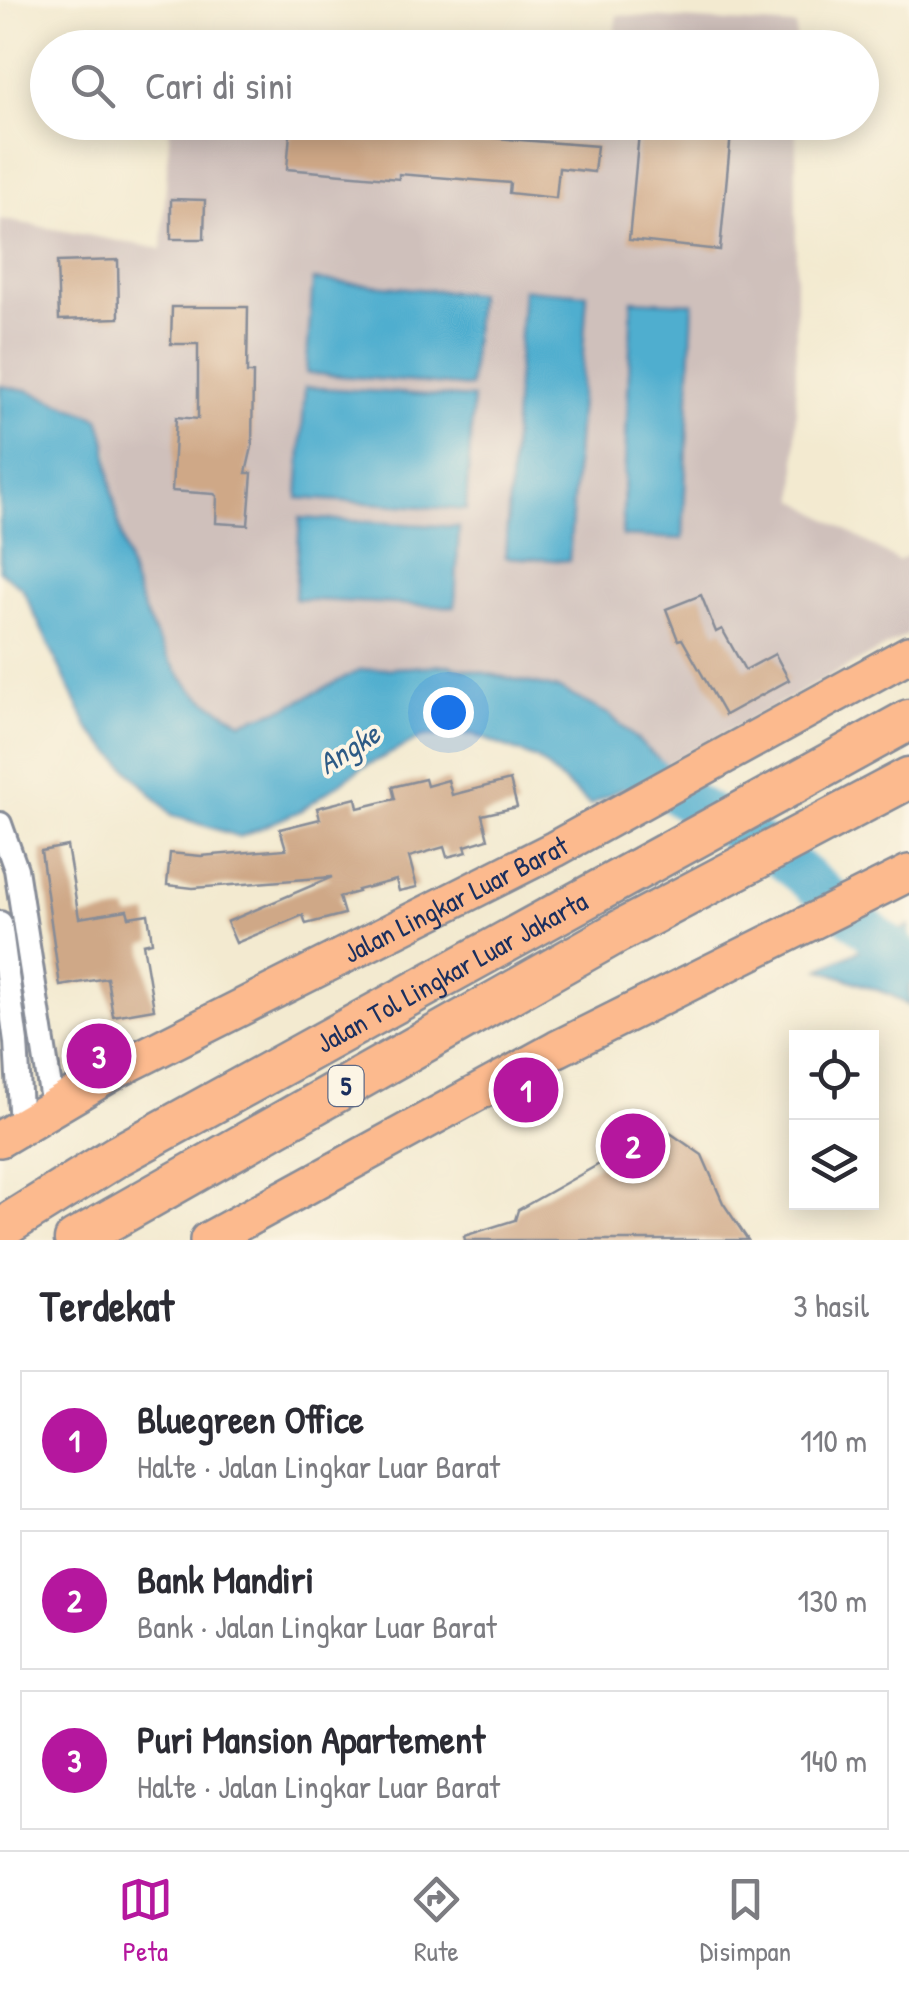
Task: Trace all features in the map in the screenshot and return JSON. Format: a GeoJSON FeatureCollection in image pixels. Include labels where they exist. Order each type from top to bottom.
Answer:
{"type":"FeatureCollection","features":[{"type":"Feature","properties":{"kind":"highway","name":"Jalan Tol Lingkar Luar Jakarta"},"geometry":{"type":"LineString","coordinates":[[0,1228],[118,1156],[909,720]]}},
{"type":"Feature","properties":{"kind":"highway","name":"Jalan Tol Lingkar Luar Jakarta"},"geometry":{"type":"LineString","coordinates":[[75,1240],[618,932],[909,778]]}},
{"type":"Feature","properties":{"kind":"highway"},"geometry":{"type":"LineString","coordinates":[[0,1216],[118,1156]]}},
{"type":"Feature","properties":{"kind":"main road","name":"Jalan Lingkar Luar Barat"},"geometry":{"type":"LineString","coordinates":[[10,1132],[115,1071],[564,844],[909,654]]}},
{"type":"Feature","properties":{"kind":"main road"},"geometry":{"type":"LineString","coordinates":[[208,1240],[463,1099],[906,874]]}},
{"type":"Feature","properties":{"kind":"street"},"geometry":{"type":"LineString","coordinates":[[1,836],[52,1107]]}},
{"type":"Feature","properties":{"kind":"street"},"geometry":{"type":"LineString","coordinates":[[0,923],[16,1042],[10,1132]]}},
{"type":"Feature","properties":{"kind":"shaded area"},"geometry":{"type":"Polygon","coordinates":[[[617,15],[796,26],[796,30],[615,30],[617,15]]]}},
{"type":"Feature","properties":{"kind":"shaded area"},"geometry":{"type":"Polygon","coordinates":[[[169,140],[796,140],[796,500],[898,561],[909,555],[909,634],[665,765],[610,715],[559,689],[448,665],[360,670],[287,707],[241,722],[191,689],[146,621],[112,490],[110,450],[27,390],[0,386],[0,219],[162,249],[169,140]]]}},
{"type":"Feature","properties":{"kind":"water"},"geometry":{"type":"Polygon","coordinates":[[[313,280],[477,294],[470,387],[306,373],[313,280]]]}},
{"type":"Feature","properties":{"kind":"water"},"geometry":{"type":"Polygon","coordinates":[[[523,289],[587,294],[569,561],[505,557],[523,289]]]}},
{"type":"Feature","properties":{"kind":"water"},"geometry":{"type":"Polygon","coordinates":[[[632,300],[693,303],[683,539],[622,536],[632,300]]]}},
{"type":"Feature","properties":{"kind":"water"},"geometry":{"type":"Polygon","coordinates":[[[0,386],[27,390],[99,418],[123,546],[148,620],[190,687],[241,722],[287,707],[360,670],[448,665],[559,689],[610,715],[665,765],[590,805],[537,759],[472,734],[423,737],[360,769],[300,811],[240,837],[172,815],[89,729],[22,588],[0,571],[0,386]]]}},
{"type":"Feature","properties":{"kind":"water"},"geometry":{"type":"Polygon","coordinates":[[[305,387],[473,398],[466,510],[298,498],[305,387]]]}},
{"type":"Feature","properties":{"kind":"water"},"geometry":{"type":"Polygon","coordinates":[[[300,518],[459,527],[455,607],[295,599],[300,518]]]}},
{"type":"Feature","properties":{"kind":"water"},"geometry":{"type":"Polygon","coordinates":[[[909,926],[909,1006],[891,995],[820,969],[909,926]]]}},
{"type":"Feature","properties":{"kind":"building"},"geometry":{"type":"Polygon","coordinates":[[[289,140],[520,140],[597,146],[594,172],[559,168],[556,198],[509,193],[510,183],[287,169],[289,140]]]}},
{"type":"Feature","properties":{"kind":"building"},"geometry":{"type":"Polygon","coordinates":[[[638,140],[730,140],[720,250],[629,240],[638,140]]]}},
{"type":"Feature","properties":{"kind":"building"},"geometry":{"type":"Polygon","coordinates":[[[171,199],[205,200],[204,239],[171,239],[171,199]]]}},
{"type":"Feature","properties":{"kind":"building"},"geometry":{"type":"Polygon","coordinates":[[[118,260],[119,318],[59,320],[57,262],[118,260]]]}},
{"type":"Feature","properties":{"kind":"building"},"geometry":{"type":"Polygon","coordinates":[[[172,307],[248,307],[247,373],[253,373],[252,447],[246,473],[252,473],[248,525],[216,523],[214,494],[172,491],[176,417],[198,419],[198,344],[171,344],[172,307]]]}},
{"type":"Feature","properties":{"kind":"building"},"geometry":{"type":"Polygon","coordinates":[[[701,595],[716,632],[722,629],[745,670],[775,654],[789,680],[725,715],[682,639],[678,640],[666,609],[701,595]]]}},
{"type":"Feature","properties":{"kind":"building"},"geometry":{"type":"Polygon","coordinates":[[[425,779],[427,786],[448,780],[452,795],[510,780],[517,807],[482,815],[488,839],[465,846],[467,852],[447,857],[444,847],[409,857],[417,887],[399,891],[396,880],[357,890],[339,897],[344,914],[306,924],[303,915],[236,943],[227,922],[332,877],[193,888],[167,885],[170,853],[201,856],[286,849],[280,829],[320,819],[317,808],[356,798],[358,808],[395,799],[392,787],[425,779]]]}},
{"type":"Feature","properties":{"kind":"building"},"geometry":{"type":"Polygon","coordinates":[[[67,846],[79,918],[127,910],[129,917],[148,914],[152,942],[143,944],[154,1009],[113,1016],[107,978],[60,986],[41,851],[67,846]]]}},
{"type":"Feature","properties":{"kind":"building"},"geometry":{"type":"Polygon","coordinates":[[[663,1128],[702,1155],[723,1203],[748,1240],[465,1240],[464,1236],[515,1220],[518,1210],[663,1128]]]}},
{"type":"Feature","properties":{"kind":"waterway","name":"Angke"},"geometry":{"type":"LineString","coordinates":[[632,768],[781,857],[909,963]]}},
{"type":"Feature","properties":{"kind":"place","name":"Puri Mansion Apartement"},"geometry":{"type":"Point","coordinates":[99,1056]}},
{"type":"Feature","properties":{"kind":"place","name":"Bluegreen Office"},"geometry":{"type":"Point","coordinates":[526,1090]}},
{"type":"Feature","properties":{"kind":"place","name":"Bank Mandiri"},"geometry":{"type":"Point","coordinates":[633,1146]}}]}
